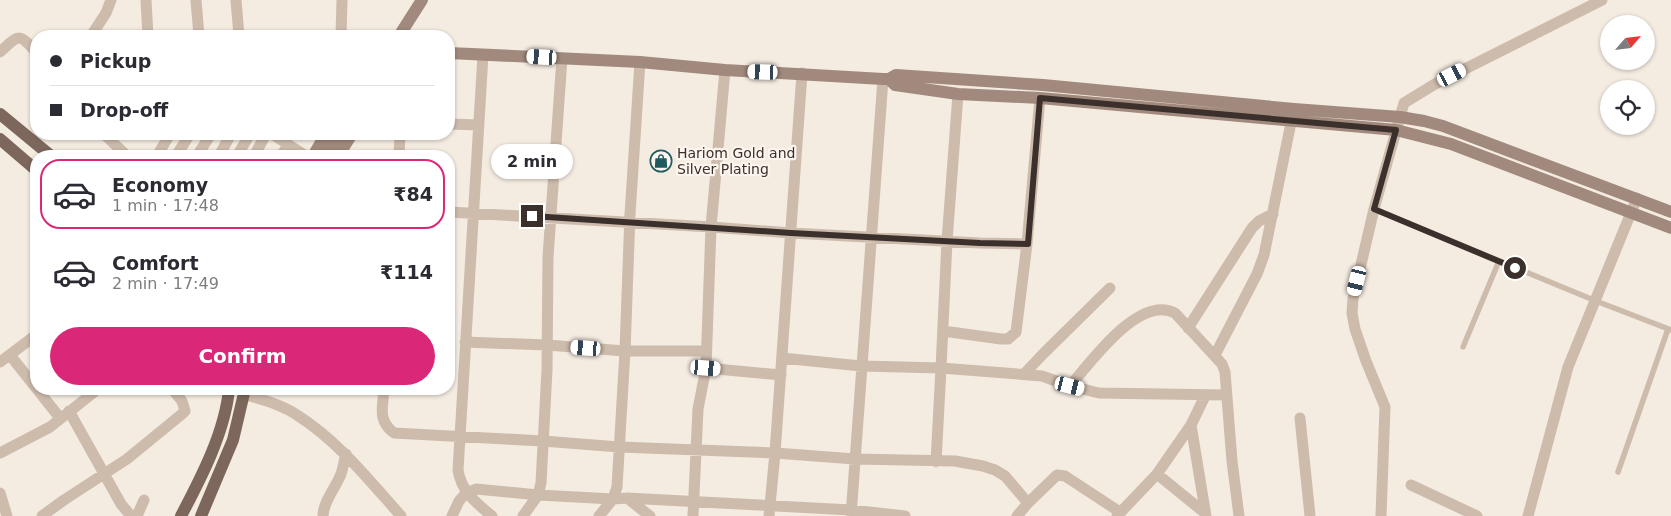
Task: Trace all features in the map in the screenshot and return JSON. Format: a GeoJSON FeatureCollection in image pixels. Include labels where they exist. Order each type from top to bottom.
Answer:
{"type":"FeatureCollection","features":[{"type":"Feature","properties":{"kind":"main road"},"geometry":{"type":"LineString","coordinates":[[0,114],[30,138]]}},
{"type":"Feature","properties":{"kind":"main road"},"geometry":{"type":"LineString","coordinates":[[0,139],[30,165]]}},
{"type":"Feature","properties":{"kind":"main road"},"geometry":{"type":"LineString","coordinates":[[32,140],[44,150]]}},
{"type":"Feature","properties":{"kind":"main road"},"geometry":{"type":"LineString","coordinates":[[181,516],[219,432],[228,395]]}},
{"type":"Feature","properties":{"kind":"main road"},"geometry":{"type":"LineString","coordinates":[[201,516],[233,440],[243,395]]}},
{"type":"Feature","properties":{"kind":"street"},"geometry":{"type":"LineString","coordinates":[[95,30],[106,13],[111,0]]}},
{"type":"Feature","properties":{"kind":"street"},"geometry":{"type":"LineString","coordinates":[[146,0],[148,30]]}},
{"type":"Feature","properties":{"kind":"street"},"geometry":{"type":"LineString","coordinates":[[196,0],[198,30]]}},
{"type":"Feature","properties":{"kind":"street"},"geometry":{"type":"LineString","coordinates":[[236,0],[238,30]]}},
{"type":"Feature","properties":{"kind":"street"},"geometry":{"type":"LineString","coordinates":[[341,30],[342,0]]}},
{"type":"Feature","properties":{"kind":"street"},"geometry":{"type":"LineString","coordinates":[[404,30],[422,0]]}},
{"type":"Feature","properties":{"kind":"street"},"geometry":{"type":"LineString","coordinates":[[1381,516],[1385,408],[1361,347],[1352,313],[1353,299],[1374,209],[1404,103],[1434,84],[1602,0]]}},
{"type":"Feature","properties":{"kind":"street"},"geometry":{"type":"LineString","coordinates":[[0,52],[14,39],[25,39],[30,45]]}},
{"type":"Feature","properties":{"kind":"street"},"geometry":{"type":"LineString","coordinates":[[455,53],[640,62],[725,70],[886,79],[896,76],[1034,84],[1294,109],[1400,117],[1444,126],[1671,212]]}},
{"type":"Feature","properties":{"kind":"street"},"geometry":{"type":"LineString","coordinates":[[483,55],[458,470],[460,481],[466,493],[492,516]]}},
{"type":"Feature","properties":{"kind":"street"},"geometry":{"type":"LineString","coordinates":[[523,516],[538,495],[541,483],[547,345],[548,257],[562,58]]}},
{"type":"Feature","properties":{"kind":"street"},"geometry":{"type":"LineString","coordinates":[[599,516],[613,499],[616,487],[626,351],[630,222],[640,62]]}},
{"type":"Feature","properties":{"kind":"street"},"geometry":{"type":"LineString","coordinates":[[693,516],[698,409],[706,368],[711,227],[725,70]]}},
{"type":"Feature","properties":{"kind":"street"},"geometry":{"type":"LineString","coordinates":[[769,512],[781,375],[802,73]]}},
{"type":"Feature","properties":{"kind":"street"},"geometry":{"type":"LineString","coordinates":[[886,79],[895,85],[958,94],[1040,98],[1396,130],[1451,144],[1671,228]]}},
{"type":"Feature","properties":{"kind":"street"},"geometry":{"type":"LineString","coordinates":[[851,513],[871,237],[886,79]]}},
{"type":"Feature","properties":{"kind":"street"},"geometry":{"type":"LineString","coordinates":[[936,462],[947,241],[958,94]]}},
{"type":"Feature","properties":{"kind":"street"},"geometry":{"type":"LineString","coordinates":[[943,330],[1001,339],[1008,339],[1016,332],[1028,244],[1040,98]]}},
{"type":"Feature","properties":{"kind":"street"},"geometry":{"type":"LineString","coordinates":[[1215,355],[1257,274],[1264,255],[1294,109]]}},
{"type":"Feature","properties":{"kind":"street"},"geometry":{"type":"LineString","coordinates":[[455,124],[479,124]]}},
{"type":"Feature","properties":{"kind":"street"},"geometry":{"type":"LineString","coordinates":[[110,140],[121,150]]}},
{"type":"Feature","properties":{"kind":"street"},"geometry":{"type":"LineString","coordinates":[[281,140],[298,150]]}},
{"type":"Feature","properties":{"kind":"street"},"geometry":{"type":"LineString","coordinates":[[312,150],[321,140]]}},
{"type":"Feature","properties":{"kind":"street"},"geometry":{"type":"LineString","coordinates":[[285,150],[288,145]]}},
{"type":"Feature","properties":{"kind":"street"},"geometry":{"type":"LineString","coordinates":[[1528,516],[1568,367],[1637,198]]}},
{"type":"Feature","properties":{"kind":"street"},"geometry":{"type":"LineString","coordinates":[[455,212],[791,233],[1028,244]]}},
{"type":"Feature","properties":{"kind":"street"},"geometry":{"type":"LineString","coordinates":[[1188,328],[1252,228],[1259,221],[1273,214]]}},
{"type":"Feature","properties":{"kind":"street"},"geometry":{"type":"LineString","coordinates":[[1024,374],[1110,288]]}},
{"type":"Feature","properties":{"kind":"street"},"geometry":{"type":"LineString","coordinates":[[1070,386],[1117,333],[1145,313],[1158,308],[1167,308],[1175,312],[1215,355],[1225,372],[1240,516]]}},
{"type":"Feature","properties":{"kind":"street"},"geometry":{"type":"LineString","coordinates":[[0,362],[30,340]]}},
{"type":"Feature","properties":{"kind":"street"},"geometry":{"type":"LineString","coordinates":[[465,342],[547,345],[626,351],[706,352]]}},
{"type":"Feature","properties":{"kind":"street"},"geometry":{"type":"LineString","coordinates":[[10,355],[30,379]]}},
{"type":"Feature","properties":{"kind":"street"},"geometry":{"type":"LineString","coordinates":[[782,358],[861,366],[940,368],[1024,374],[1042,376],[1070,386],[1099,393],[1226,395]]}},
{"type":"Feature","properties":{"kind":"street"},"geometry":{"type":"LineString","coordinates":[[706,368],[781,375]]}},
{"type":"Feature","properties":{"kind":"street"},"geometry":{"type":"LineString","coordinates":[[44,395],[65,415],[104,474],[121,504],[131,516]]}},
{"type":"Feature","properties":{"kind":"street"},"geometry":{"type":"LineString","coordinates":[[0,453],[50,427],[90,395]]}},
{"type":"Feature","properties":{"kind":"street"},"geometry":{"type":"LineString","coordinates":[[42,516],[127,459],[185,411],[182,401],[177,395]]}},
{"type":"Feature","properties":{"kind":"street"},"geometry":{"type":"LineString","coordinates":[[252,395],[296,414],[325,436],[346,454],[400,516]]}},
{"type":"Feature","properties":{"kind":"street"},"geometry":{"type":"LineString","coordinates":[[384,395],[382,419],[387,428],[394,432],[619,447],[775,453],[855,459],[955,461],[995,470],[1005,476],[1028,503]]}},
{"type":"Feature","properties":{"kind":"street"},"geometry":{"type":"LineString","coordinates":[[1017,516],[1051,479],[1057,475],[1065,476],[1118,514],[1157,474],[1191,425],[1205,396]]}},
{"type":"Feature","properties":{"kind":"street"},"geometry":{"type":"LineString","coordinates":[[1300,418],[1310,516]]}},
{"type":"Feature","properties":{"kind":"street"},"geometry":{"type":"LineString","coordinates":[[1191,425],[1205,515]]}},
{"type":"Feature","properties":{"kind":"street"},"geometry":{"type":"LineString","coordinates":[[323,516],[326,505],[342,473],[346,454]]}},
{"type":"Feature","properties":{"kind":"street"},"geometry":{"type":"LineString","coordinates":[[1157,474],[1205,515]]}},
{"type":"Feature","properties":{"kind":"street"},"geometry":{"type":"LineString","coordinates":[[1411,485],[1477,516]]}},
{"type":"Feature","properties":{"kind":"street"},"geometry":{"type":"LineString","coordinates":[[452,516],[466,493],[476,489],[538,495],[694,502],[769,512],[905,516]]}},
{"type":"Feature","properties":{"kind":"street"},"geometry":{"type":"LineString","coordinates":[[0,493],[7,516]]}},
{"type":"Feature","properties":{"kind":"street"},"geometry":{"type":"LineString","coordinates":[[627,498],[650,516]]}},
{"type":"Feature","properties":{"kind":"street"},"geometry":{"type":"LineString","coordinates":[[137,516],[144,500]]}},
{"type":"Feature","properties":{"kind":"lane"},"geometry":{"type":"LineString","coordinates":[[1374,209],[1596,301],[1669,329],[1618,472]]}},
{"type":"Feature","properties":{"kind":"lane"},"geometry":{"type":"LineString","coordinates":[[1463,347],[1499,261]]}},
{"type":"Feature","properties":{"kind":"place","name":"Hariom Gold and Silver Plating"},"geometry":{"type":"Point","coordinates":[661,161]}},
{"type":"Feature","properties":{"kind":"route"},"geometry":{"type":"LineString","coordinates":[[532,216],[791,233],[1028,244],[1040,98],[1396,130],[1374,209],[1515,268]]}}]}
